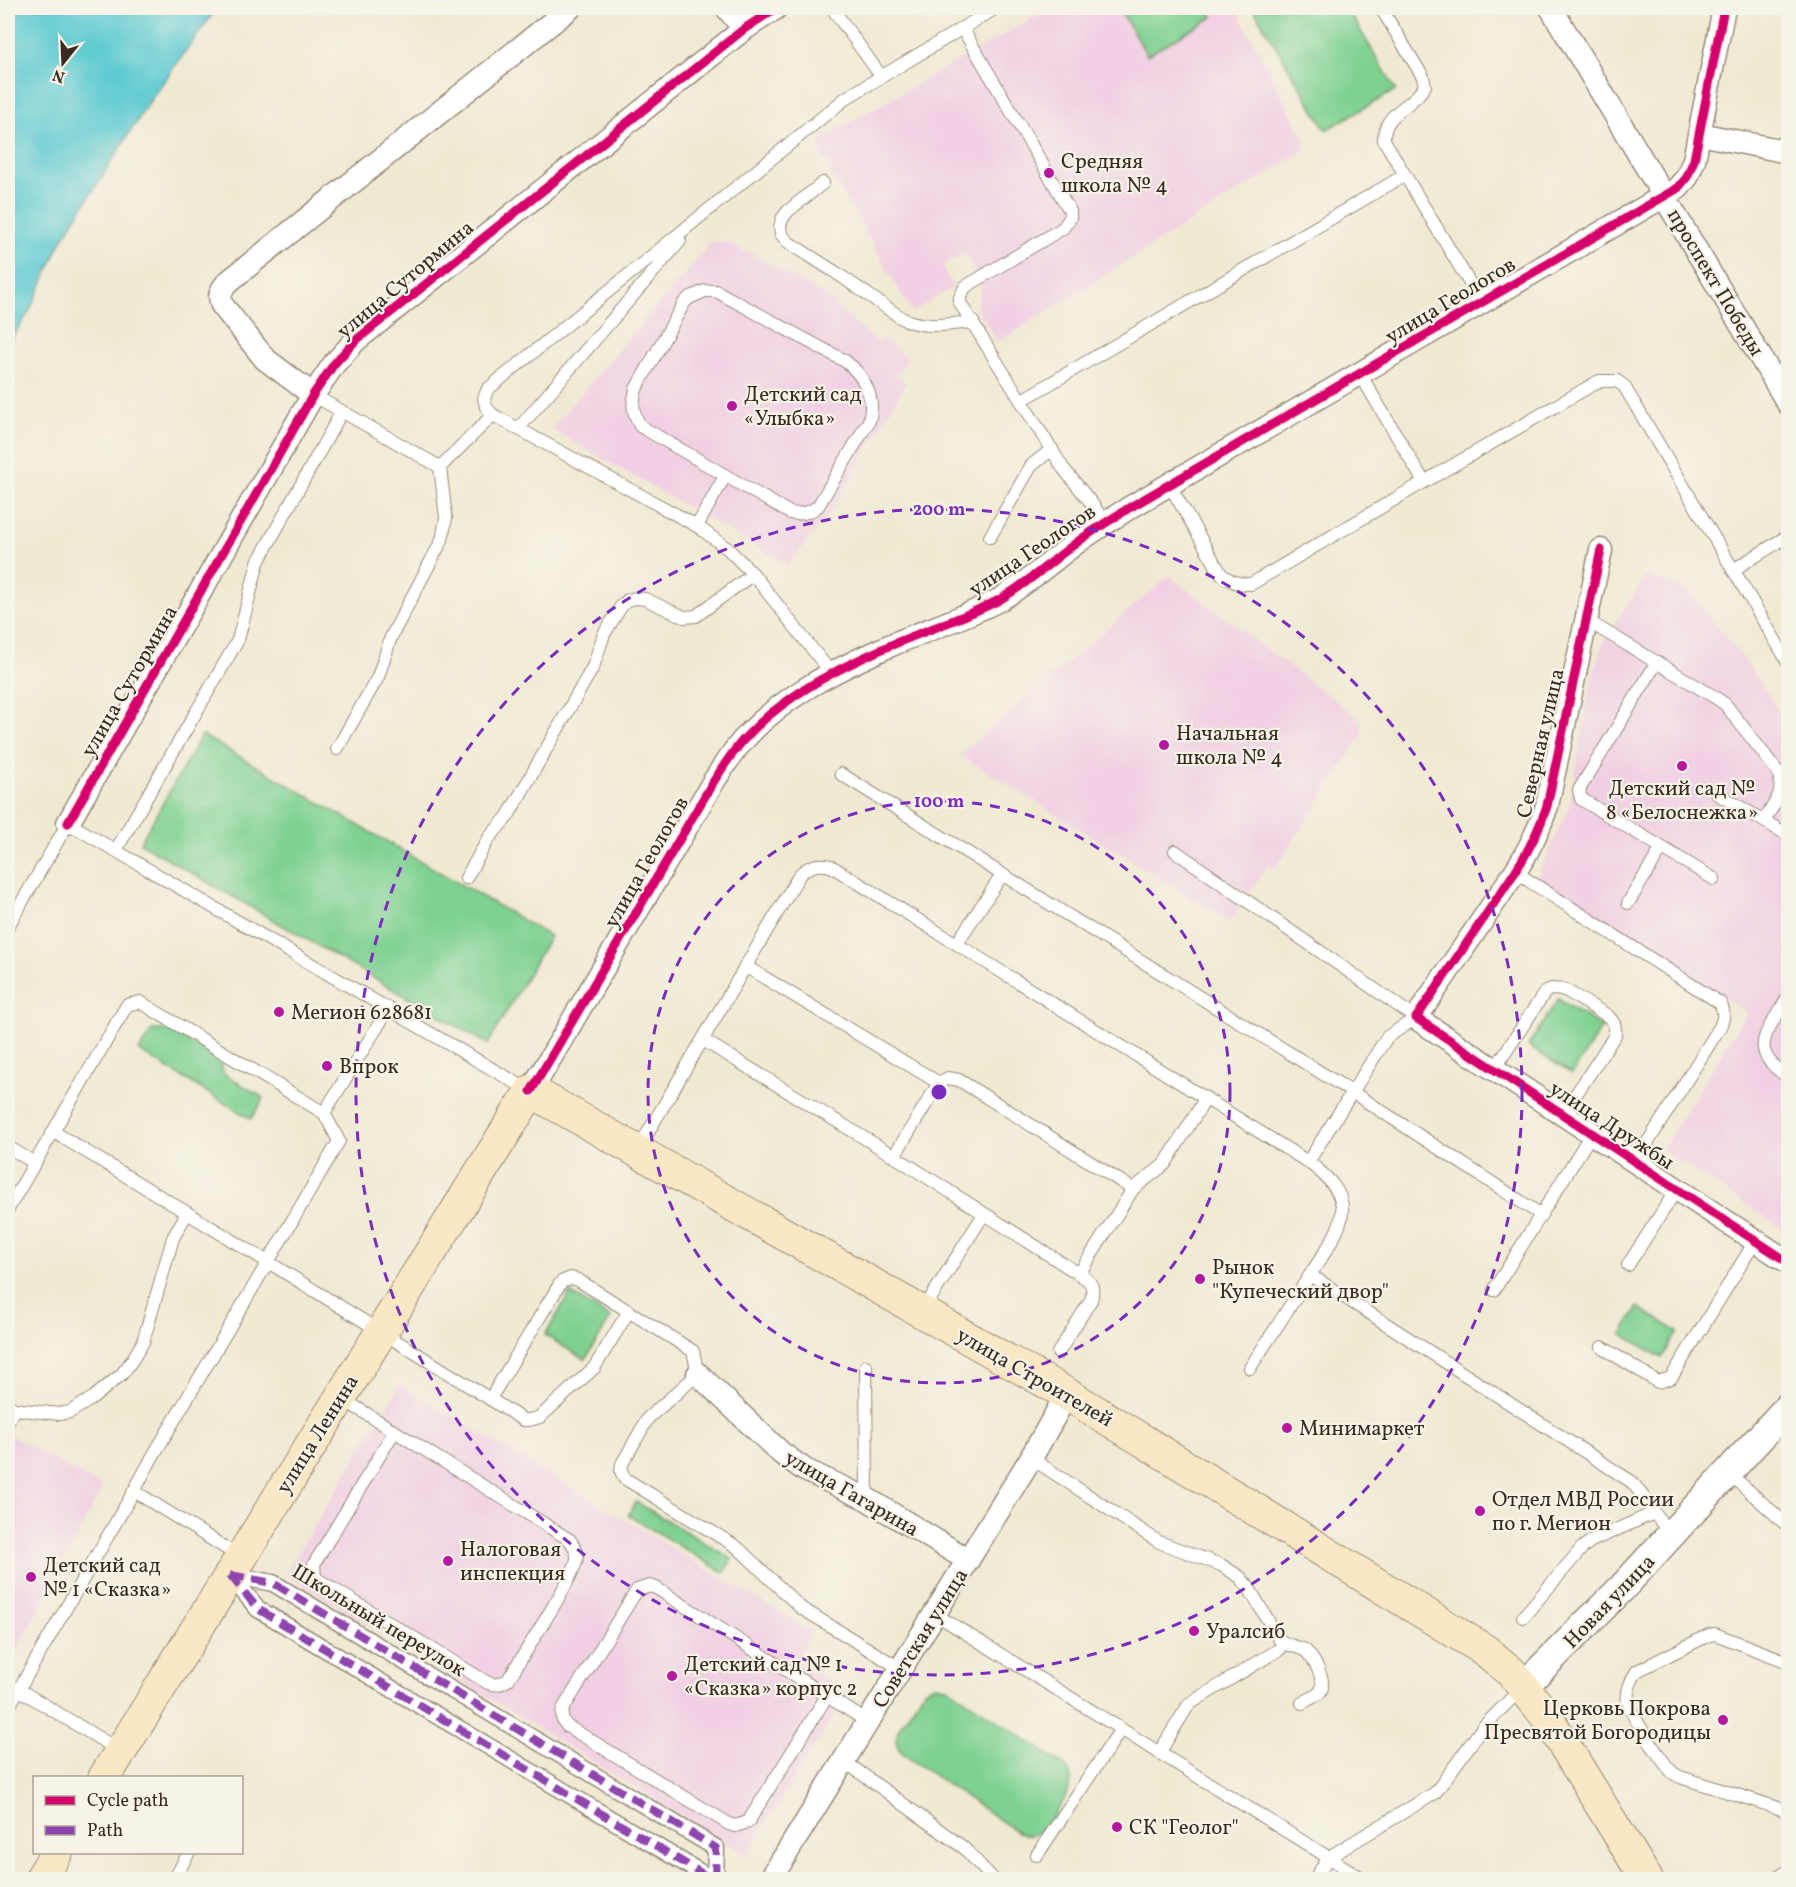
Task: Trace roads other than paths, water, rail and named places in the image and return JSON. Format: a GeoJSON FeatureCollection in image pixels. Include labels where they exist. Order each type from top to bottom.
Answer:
{"type":"FeatureCollection","features":[{"type":"Feature","properties":{"kind":"main road","name":"улица Строителей"},"geometry":{"type":"LineString","coordinates":[[531,1091],[1067,1395],[1466,1637],[1503,1664],[1524,1686],[1554,1728],[1647,1880]]}},
{"type":"Feature","properties":{"kind":"main road","name":"улица Ленина"},"geometry":{"type":"LineString","coordinates":[[105,1776],[531,1091]]}},
{"type":"Feature","properties":{"kind":"main road"},"geometry":{"type":"LineString","coordinates":[[40,1880],[56,1854]]}},
{"type":"Feature","properties":{"kind":"street"},"geometry":{"type":"LineString","coordinates":[[313,395],[265,359],[222,305],[219,298],[222,288],[570,8]]}},
{"type":"Feature","properties":{"kind":"street"},"geometry":{"type":"LineString","coordinates":[[727,8],[744,29]]}},
{"type":"Feature","properties":{"kind":"street","name":"улица Сутормина"},"geometry":{"type":"LineString","coordinates":[[68,823],[313,395],[334,364],[355,341],[744,29],[776,8]]}},
{"type":"Feature","properties":{"kind":"street","name":"проспект Победы"},"geometry":{"type":"LineString","coordinates":[[1551,8],[1788,403]]}},
{"type":"Feature","properties":{"kind":"street"},"geometry":{"type":"LineString","coordinates":[[1665,196],[1678,188],[1687,177],[1694,160],[1724,8]]}},
{"type":"Feature","properties":{"kind":"street"},"geometry":{"type":"LineString","coordinates":[[1700,135],[1788,152]]}},
{"type":"Feature","properties":{"kind":"street","name":"улица Геологов"},"geometry":{"type":"LineString","coordinates":[[531,1091],[730,757],[747,735],[769,716],[800,693],[832,674],[1001,598],[1105,523],[1169,484],[1665,196]]}},
{"type":"Feature","properties":{"kind":"street","name":"Северная улица"},"geometry":{"type":"LineString","coordinates":[[1416,1018],[1530,848],[1547,806],[1601,550]]}},
{"type":"Feature","properties":{"kind":"street","name":"улица Дружбы"},"geometry":{"type":"LineString","coordinates":[[1416,1018],[1788,1262]]}},
{"type":"Feature","properties":{"kind":"street","name":"улица Гагарина"},"geometry":{"type":"LineString","coordinates":[[698,1374],[781,1453],[805,1470],[867,1499],[968,1560]]}},
{"type":"Feature","properties":{"kind":"street","name":"Советская улица"},"geometry":{"type":"LineString","coordinates":[[771,1880],[1031,1458],[1067,1395]]}},
{"type":"Feature","properties":{"kind":"street","name":"Новая улица"},"geometry":{"type":"LineString","coordinates":[[1524,1686],[1663,1524],[1729,1473],[1788,1407]]}},
{"type":"Feature","properties":{"kind":"street","name":"Школьный переулок"},"geometry":{"type":"LineString","coordinates":[[235,1566],[273,1583],[717,1848],[714,1880],[258,1608],[235,1566]]}},
{"type":"Feature","properties":{"kind":"lane"},"geometry":{"type":"LineString","coordinates":[[832,8],[881,76]]}},
{"type":"Feature","properties":{"kind":"lane"},"geometry":{"type":"LineString","coordinates":[[832,674],[753,574],[728,549],[697,526],[493,415],[486,407],[484,398],[488,389],[846,98],[996,8]]}},
{"type":"Feature","properties":{"kind":"lane"},"geometry":{"type":"LineString","coordinates":[[1381,8],[1423,77],[1425,86],[1420,95],[1387,121],[1384,140],[1480,302]]}},
{"type":"Feature","properties":{"kind":"lane"},"geometry":{"type":"LineString","coordinates":[[962,28],[1070,211],[1070,218],[1064,228],[965,288],[960,303],[1063,468],[1105,523]]}},
{"type":"Feature","properties":{"kind":"lane"},"geometry":{"type":"LineString","coordinates":[[1022,400],[1405,175]]}},
{"type":"Feature","properties":{"kind":"lane"},"geometry":{"type":"LineString","coordinates":[[823,183],[788,211],[782,219],[781,234],[788,242],[915,325],[973,322]]}},
{"type":"Feature","properties":{"kind":"lane"},"geometry":{"type":"LineString","coordinates":[[518,429],[700,218]]}},
{"type":"Feature","properties":{"kind":"lane"},"geometry":{"type":"LineString","coordinates":[[705,291],[716,291],[845,361],[860,375],[872,407],[869,421],[819,506],[814,510],[800,515],[790,513],[725,476],[646,431],[640,426],[632,404],[636,389],[684,303],[689,298],[705,291]]}},
{"type":"Feature","properties":{"kind":"lane"},"geometry":{"type":"LineString","coordinates":[[1360,374],[1424,482]]}},
{"type":"Feature","properties":{"kind":"lane"},"geometry":{"type":"LineString","coordinates":[[1169,484],[1221,574],[1229,581],[1251,584],[1599,381],[1617,381],[1624,386],[1788,662]]}},
{"type":"Feature","properties":{"kind":"lane"},"geometry":{"type":"LineString","coordinates":[[313,395],[341,413],[440,467]]}},
{"type":"Feature","properties":{"kind":"lane"},"geometry":{"type":"LineString","coordinates":[[116,850],[238,640],[258,562],[341,413]]}},
{"type":"Feature","properties":{"kind":"lane"},"geometry":{"type":"LineString","coordinates":[[440,467],[493,415]]}},
{"type":"Feature","properties":{"kind":"lane"},"geometry":{"type":"LineString","coordinates":[[990,537],[1032,466],[1052,449]]}},
{"type":"Feature","properties":{"kind":"lane"},"geometry":{"type":"LineString","coordinates":[[337,749],[378,677],[391,637],[442,540],[446,518],[440,467]]}},
{"type":"Feature","properties":{"kind":"lane"},"geometry":{"type":"LineString","coordinates":[[697,526],[725,476]]}},
{"type":"Feature","properties":{"kind":"lane"},"geometry":{"type":"LineString","coordinates":[[1733,570],[1788,536]]}},
{"type":"Feature","properties":{"kind":"lane"},"geometry":{"type":"LineString","coordinates":[[466,878],[489,838],[514,806],[593,667],[604,634],[622,605],[628,600],[645,599],[684,617],[696,616],[753,574]]}},
{"type":"Feature","properties":{"kind":"lane"},"geometry":{"type":"LineString","coordinates":[[1586,620],[1725,704],[1778,772],[1782,788],[1764,821]]}},
{"type":"Feature","properties":{"kind":"lane"},"geometry":{"type":"LineString","coordinates":[[1657,662],[1579,795],[1581,799],[1714,879]]}},
{"type":"Feature","properties":{"kind":"lane"},"geometry":{"type":"LineString","coordinates":[[841,774],[1352,1092],[1540,1214]]}},
{"type":"Feature","properties":{"kind":"lane"},"geometry":{"type":"LineString","coordinates":[[1716,794],[1788,835]]}},
{"type":"Feature","properties":{"kind":"lane"},"geometry":{"type":"LineString","coordinates":[[68,823],[531,1091]]}},
{"type":"Feature","properties":{"kind":"lane","name":"улица Сутормина"},"geometry":{"type":"LineString","coordinates":[[8,926],[68,823]]}},
{"type":"Feature","properties":{"kind":"lane"},"geometry":{"type":"LineString","coordinates":[[1628,903],[1662,848]]}},
{"type":"Feature","properties":{"kind":"lane"},"geometry":{"type":"LineString","coordinates":[[1174,851],[1416,1018],[1386,1037],[1308,1162]]}},
{"type":"Feature","properties":{"kind":"lane"},"geometry":{"type":"LineString","coordinates":[[636,1152],[800,874],[807,867],[820,864],[831,866],[1326,1175],[1336,1187],[1342,1210],[1339,1230],[1250,1368]]}},
{"type":"Feature","properties":{"kind":"lane"},"geometry":{"type":"LineString","coordinates":[[1515,872],[1720,1003],[1724,1010],[1724,1018],[1720,1027],[1636,1161]]}},
{"type":"Feature","properties":{"kind":"lane"},"geometry":{"type":"LineString","coordinates":[[957,943],[1002,874]]}},
{"type":"Feature","properties":{"kind":"lane"},"geometry":{"type":"LineString","coordinates":[[745,966],[939,1083]]}},
{"type":"Feature","properties":{"kind":"lane"},"geometry":{"type":"LineString","coordinates":[[1494,1070],[1545,992],[1551,989],[1565,990],[1608,1016],[1616,1028],[1615,1035],[1563,1114]]}},
{"type":"Feature","properties":{"kind":"lane"},"geometry":{"type":"LineString","coordinates":[[1788,997],[1764,1037],[1763,1048],[1766,1059],[1774,1068],[1788,1077]]}},
{"type":"Feature","properties":{"kind":"lane"},"geometry":{"type":"LineString","coordinates":[[8,1209],[127,1005],[140,1002],[324,1113],[339,1141],[153,1456],[8,1708]]}},
{"type":"Feature","properties":{"kind":"lane"},"geometry":{"type":"LineString","coordinates":[[324,1113],[389,1008]]}},
{"type":"Feature","properties":{"kind":"lane"},"geometry":{"type":"LineString","coordinates":[[703,1040],[894,1156],[1089,1280],[1093,1291],[1090,1300],[1058,1353]]}},
{"type":"Feature","properties":{"kind":"lane"},"geometry":{"type":"LineString","coordinates":[[894,1156],[939,1083],[948,1078],[959,1080],[1133,1189]]}},
{"type":"Feature","properties":{"kind":"lane"},"geometry":{"type":"LineString","coordinates":[[1080,1274],[1133,1189],[1165,1164],[1206,1098]]}},
{"type":"Feature","properties":{"kind":"lane"},"geometry":{"type":"LineString","coordinates":[[54,1132],[523,1420],[540,1417],[594,1368],[629,1311]]}},
{"type":"Feature","properties":{"kind":"lane"},"geometry":{"type":"LineString","coordinates":[[1494,1290],[1592,1133]]}},
{"type":"Feature","properties":{"kind":"lane"},"geometry":{"type":"LineString","coordinates":[[8,1147],[35,1163]]}},
{"type":"Feature","properties":{"kind":"lane"},"geometry":{"type":"LineString","coordinates":[[1628,1265],[1677,1189]]}},
{"type":"Feature","properties":{"kind":"lane"},"geometry":{"type":"LineString","coordinates":[[8,1421],[11,1407],[59,1414],[70,1412],[93,1398],[122,1374],[142,1342],[174,1238],[187,1213]]}},
{"type":"Feature","properties":{"kind":"lane"},"geometry":{"type":"LineString","coordinates":[[921,1313],[984,1214]]}},
{"type":"Feature","properties":{"kind":"lane"},"geometry":{"type":"LineString","coordinates":[[1602,1347],[1658,1382],[1671,1378],[1756,1240]]}},
{"type":"Feature","properties":{"kind":"lane"},"geometry":{"type":"LineString","coordinates":[[1310,1275],[1632,1482],[1663,1524],[1591,1541],[1582,1548],[1523,1617]]}},
{"type":"Feature","properties":{"kind":"lane","name":"улица Гагарина"},"geometry":{"type":"LineString","coordinates":[[490,1399],[561,1282],[566,1279],[578,1280],[693,1351],[698,1374]]}},
{"type":"Feature","properties":{"kind":"lane"},"geometry":{"type":"LineString","coordinates":[[866,1366],[867,1499]]}},
{"type":"Feature","properties":{"kind":"lane"},"geometry":{"type":"LineString","coordinates":[[698,1374],[648,1418],[622,1464],[621,1471],[624,1478],[738,1547],[801,1608],[901,1669]]}},
{"type":"Feature","properties":{"kind":"lane"},"geometry":{"type":"LineString","coordinates":[[340,1398],[570,1540],[575,1548],[578,1558],[571,1577],[508,1680],[496,1686],[315,1578],[314,1564],[394,1432]]}},
{"type":"Feature","properties":{"kind":"lane"},"geometry":{"type":"LineString","coordinates":[[1031,1458],[1159,1542],[1221,1565],[1240,1577],[1249,1587],[1279,1639],[1305,1650],[1322,1679],[1319,1693],[1302,1703]]}},
{"type":"Feature","properties":{"kind":"lane"},"geometry":{"type":"LineString","coordinates":[[1729,1473],[1788,1526]]}},
{"type":"Feature","properties":{"kind":"lane"},"geometry":{"type":"LineString","coordinates":[[134,1491],[235,1566]]}},
{"type":"Feature","properties":{"kind":"lane"},"geometry":{"type":"LineString","coordinates":[[827,1696],[748,1822],[735,1826],[567,1726],[561,1715],[638,1590],[650,1586],[656,1588],[827,1696],[868,1722]]}},
{"type":"Feature","properties":{"kind":"lane"},"geometry":{"type":"LineString","coordinates":[[935,1614],[1365,1880]]}},
{"type":"Feature","properties":{"kind":"lane"},"geometry":{"type":"LineString","coordinates":[[1788,1662],[1714,1634],[1709,1635],[1637,1671],[1628,1696],[1630,1708],[1668,1768],[1674,1773],[1680,1777],[1788,1811]]}},
{"type":"Feature","properties":{"kind":"lane"},"geometry":{"type":"LineString","coordinates":[[1159,1753],[1189,1704],[1280,1649],[1284,1643]]}},
{"type":"Feature","properties":{"kind":"lane"},"geometry":{"type":"LineString","coordinates":[[1314,1880],[1329,1857],[1435,1793],[1483,1727],[1524,1686]]}},
{"type":"Feature","properties":{"kind":"lane"},"geometry":{"type":"LineString","coordinates":[[18,1689],[121,1751]]}},
{"type":"Feature","properties":{"kind":"lane"},"geometry":{"type":"LineString","coordinates":[[1037,1855],[1121,1729]]}},
{"type":"Feature","properties":{"kind":"lane"},"geometry":{"type":"LineString","coordinates":[[844,1761],[964,1848],[994,1880]]}},
{"type":"Feature","properties":{"kind":"lane"},"geometry":{"type":"LineString","coordinates":[[174,1880],[188,1854]]}},
{"type":"Feature","properties":{"kind":"lane"},"geometry":{"type":"LineString","coordinates":[[1774,1880],[1788,1871]]}},
{"type":"Feature","properties":{"kind":"water"},"geometry":{"type":"Polygon","coordinates":[[[8,8],[217,8],[151,99],[63,238],[29,312],[8,344],[8,8]]]}},
{"type":"Feature","properties":{"kind":"place","name":"Средняя школа № 4"},"geometry":{"type":"Point","coordinates":[1049,173]}},
{"type":"Feature","properties":{"kind":"place","name":"Детский сад «Улыбка»"},"geometry":{"type":"Point","coordinates":[732,406]}},
{"type":"Feature","properties":{"kind":"place","name":"Начальная школа № 4"},"geometry":{"type":"Point","coordinates":[1164,745]}},
{"type":"Feature","properties":{"kind":"place","name":"Детский сад № 8 «Белоснежка»"},"geometry":{"type":"Point","coordinates":[1682,766]}},
{"type":"Feature","properties":{"kind":"place","name":"Мегион 628681"},"geometry":{"type":"Point","coordinates":[279,1012]}},
{"type":"Feature","properties":{"kind":"place","name":"Впрок"},"geometry":{"type":"Point","coordinates":[327,1066]}},
{"type":"Feature","properties":{"kind":"place","name":"Рынок \"Купеческий двор\""},"geometry":{"type":"Point","coordinates":[1200,1279]}},
{"type":"Feature","properties":{"kind":"place","name":"Минимаркет"},"geometry":{"type":"Point","coordinates":[1287,1428]}},
{"type":"Feature","properties":{"kind":"place","name":"Отдел МВД России по г. Мегион"},"geometry":{"type":"Point","coordinates":[1480,1511]}},
{"type":"Feature","properties":{"kind":"place","name":"Налоговая инспекция"},"geometry":{"type":"Point","coordinates":[448,1561]}},
{"type":"Feature","properties":{"kind":"place","name":"Детский сад № 1 «Сказка»"},"geometry":{"type":"Point","coordinates":[31,1577]}},
{"type":"Feature","properties":{"kind":"place","name":"Уралсиб"},"geometry":{"type":"Point","coordinates":[1194,1631]}},
{"type":"Feature","properties":{"kind":"place","name":"Детский сад № 1 «Сказка» корпус 2"},"geometry":{"type":"Point","coordinates":[672,1676]}},
{"type":"Feature","properties":{"kind":"place","name":"Церковь Покрова Пресвятой Богородицы"},"geometry":{"type":"Point","coordinates":[1723,1720]}},
{"type":"Feature","properties":{"kind":"place","name":"СК \"Геолог\""},"geometry":{"type":"Point","coordinates":[1117,1827]}}]}
